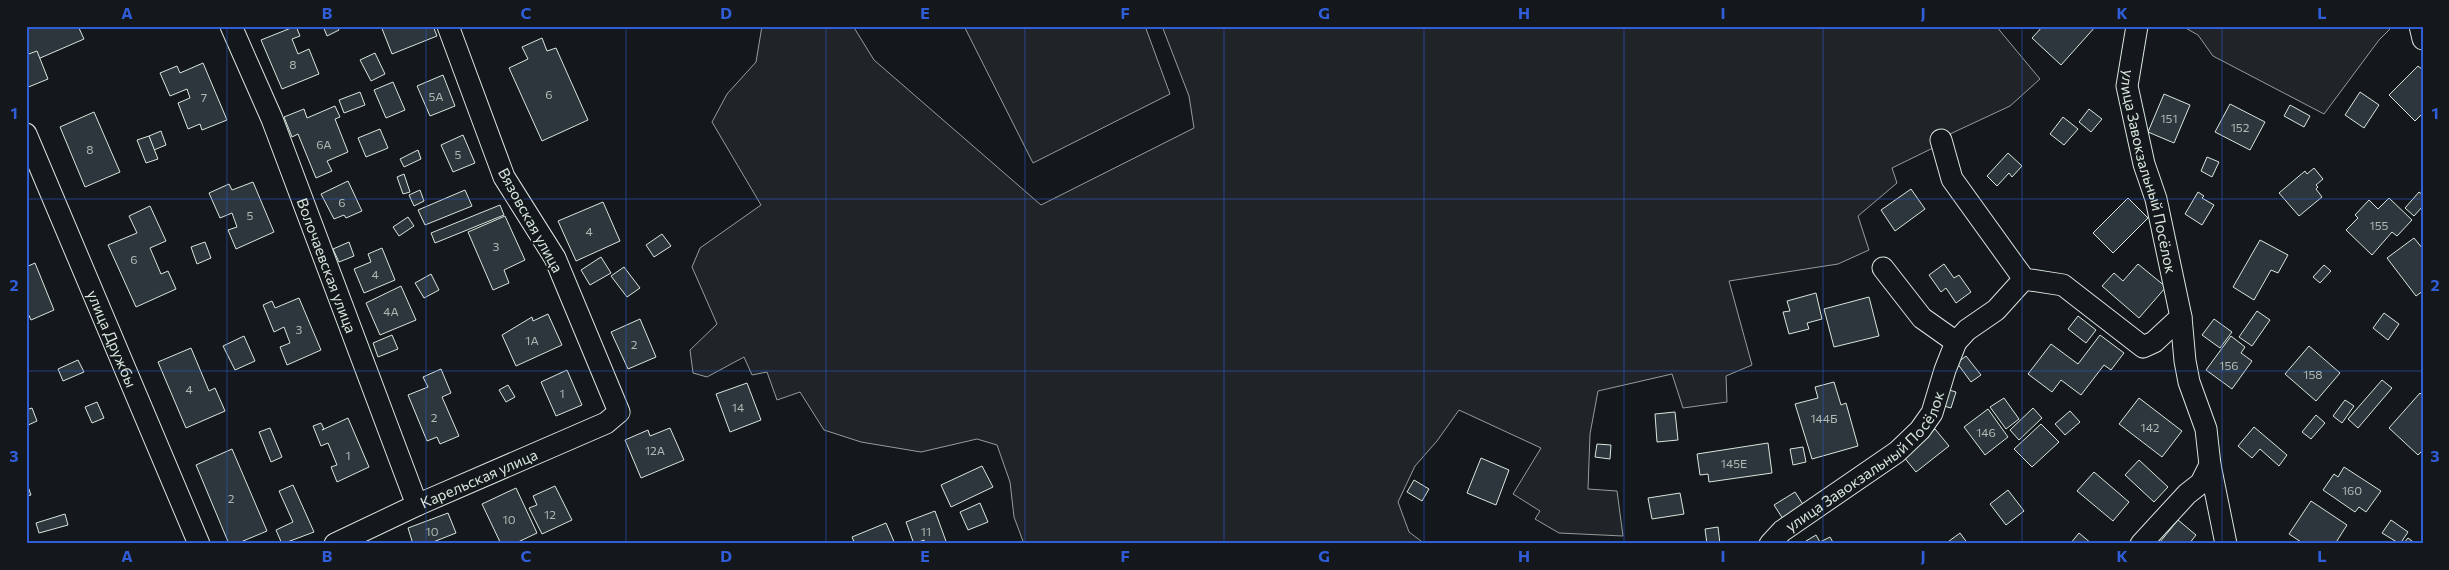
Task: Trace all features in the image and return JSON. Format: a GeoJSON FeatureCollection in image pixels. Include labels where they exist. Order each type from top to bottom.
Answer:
{"type":"FeatureCollection","features":[{"type":"Feature","properties":{"kind":"street","name":"Волочаевская улица"},"geometry":{"type":"LineString","coordinates":[[231,26],[272,119],[417,505]]}},
{"type":"Feature","properties":{"kind":"street","name":"Вязовская улица"},"geometry":{"type":"LineString","coordinates":[[448,26],[504,177],[555,258],[619,412]]}},
{"type":"Feature","properties":{"kind":"street","name":"улица Завокзальный Посёлок"},"geometry":{"type":"LineString","coordinates":[[2137,26],[2126,86],[2144,164],[2156,199],[2181,317],[2189,382],[2206,429],[2210,465],[2226,544]]}},
{"type":"Feature","properties":{"kind":"street"},"geometry":{"type":"LineString","coordinates":[[2420,26],[2423,39]]}},
{"type":"Feature","properties":{"kind":"street","name":"улица Дружбы"},"geometry":{"type":"LineString","coordinates":[[26,134],[198,544]]}},
{"type":"Feature","properties":{"kind":"street"},"geometry":{"type":"LineString","coordinates":[[1941,140],[1952,179],[2024,279],[2064,285],[2143,347],[2154,342],[2181,317]]}},
{"type":"Feature","properties":{"kind":"street"},"geometry":{"type":"LineString","coordinates":[[1883,268],[1922,318],[1956,342]]}},
{"type":"Feature","properties":{"kind":"street","name":"улица Завокзальный Посёлок"},"geometry":{"type":"LineString","coordinates":[[1770,544],[1782,531],[1897,452],[1920,430],[1932,413],[1956,342],[1967,330],[1996,310],[2024,279]]}},
{"type":"Feature","properties":{"kind":"street","name":"Карельская улица"},"geometry":{"type":"LineString","coordinates":[[335,544],[417,505],[606,423],[619,412]]}},
{"type":"Feature","properties":{"kind":"street"},"geometry":{"type":"LineString","coordinates":[[2141,544],[2187,494],[2201,483],[2210,465]]}},
{"type":"Feature","properties":{"kind":"shaded area"},"geometry":{"type":"Polygon","coordinates":[[[762,26],[853,26],[874,60],[1041,205],[1194,128],[1189,96],[1162,26],[1996,26],[2040,79],[2010,106],[1950,134],[1935,147],[1892,168],[1897,183],[1858,216],[1869,250],[1838,264],[1729,281],[1752,365],[1726,376],[1727,402],[1683,408],[1672,374],[1598,391],[1590,434],[1588,489],[1617,491],[1623,536],[1559,533],[1535,519],[1540,511],[1513,494],[1541,448],[1459,410],[1437,441],[1415,466],[1398,502],[1409,532],[1425,544],[1024,544],[1014,517],[1010,482],[997,445],[977,439],[921,452],[861,442],[824,430],[800,392],[777,400],[767,372],[752,375],[744,357],[707,377],[693,373],[690,350],[717,324],[692,267],[700,248],[761,205],[712,122],[727,94],[756,62],[762,26]]]}},
{"type":"Feature","properties":{"kind":"shaded area"},"geometry":{"type":"Polygon","coordinates":[[[964,26],[1145,26],[1170,94],[1033,163],[964,26]]]}},
{"type":"Feature","properties":{"kind":"shaded area"},"geometry":{"type":"Polygon","coordinates":[[[2182,26],[2393,26],[2379,40],[2324,114],[2213,56],[2198,35],[2182,26]]]}},
{"type":"Feature","properties":{"kind":"building"},"geometry":{"type":"Polygon","coordinates":[[[26,26],[78,26],[84,39],[31,62],[26,50],[26,26]]]}},
{"type":"Feature","properties":{"kind":"building"},"geometry":{"type":"Polygon","coordinates":[[[296,26],[300,36],[292,39],[298,54],[309,49],[319,74],[282,89],[261,40],[296,26]]]}},
{"type":"Feature","properties":{"kind":"building"},"geometry":{"type":"Polygon","coordinates":[[[323,26],[337,26],[339,30],[327,36],[323,26]]]}},
{"type":"Feature","properties":{"kind":"building"},"geometry":{"type":"Polygon","coordinates":[[[381,26],[433,26],[437,36],[392,54],[381,26]]]}},
{"type":"Feature","properties":{"kind":"building"},"geometry":{"type":"Polygon","coordinates":[[[2043,26],[2096,26],[2061,65],[2032,38],[2043,26]]]}},
{"type":"Feature","properties":{"kind":"building"},"geometry":{"type":"Polygon","coordinates":[[[542,38],[547,51],[556,48],[588,120],[542,141],[509,68],[528,59],[522,47],[542,38]]]}},
{"type":"Feature","properties":{"kind":"building"},"geometry":{"type":"Polygon","coordinates":[[[37,51],[48,79],[26,88],[26,55],[37,51]]]}},
{"type":"Feature","properties":{"kind":"building"},"geometry":{"type":"Polygon","coordinates":[[[375,53],[385,74],[371,81],[360,60],[375,53]]]}},
{"type":"Feature","properties":{"kind":"building"},"geometry":{"type":"Polygon","coordinates":[[[203,63],[227,120],[202,130],[200,124],[188,129],[178,103],[190,98],[187,89],[170,96],[160,73],[177,66],[180,73],[203,63]]]}},
{"type":"Feature","properties":{"kind":"building"},"geometry":{"type":"Polygon","coordinates":[[[2418,66],[2423,70],[2423,113],[2415,121],[2389,95],[2418,66]]]}},
{"type":"Feature","properties":{"kind":"building"},"geometry":{"type":"Polygon","coordinates":[[[443,75],[455,106],[430,116],[417,86],[443,75]]]}},
{"type":"Feature","properties":{"kind":"building"},"geometry":{"type":"Polygon","coordinates":[[[393,82],[405,110],[386,118],[374,90],[393,82]]]}},
{"type":"Feature","properties":{"kind":"building"},"geometry":{"type":"Polygon","coordinates":[[[360,92],[365,105],[344,113],[339,100],[360,92]]]}},
{"type":"Feature","properties":{"kind":"building"},"geometry":{"type":"Polygon","coordinates":[[[2360,92],[2379,105],[2364,128],[2345,115],[2360,92]]]}},
{"type":"Feature","properties":{"kind":"building"},"geometry":{"type":"Polygon","coordinates":[[[2164,94],[2190,105],[2174,143],[2148,132],[2164,94]]]}},
{"type":"Feature","properties":{"kind":"building"},"geometry":{"type":"Polygon","coordinates":[[[2230,104],[2265,122],[2250,150],[2215,132],[2230,104]]]}},
{"type":"Feature","properties":{"kind":"building"},"geometry":{"type":"Polygon","coordinates":[[[2290,105],[2310,116],[2304,127],[2284,116],[2290,105]]]}},
{"type":"Feature","properties":{"kind":"building"},"geometry":{"type":"Polygon","coordinates":[[[335,106],[340,117],[335,119],[348,152],[327,161],[332,171],[316,178],[298,134],[292,137],[284,117],[304,109],[307,118],[335,106]]]}},
{"type":"Feature","properties":{"kind":"building"},"geometry":{"type":"Polygon","coordinates":[[[2089,109],[2102,119],[2091,132],[2079,122],[2089,109]]]}},
{"type":"Feature","properties":{"kind":"building"},"geometry":{"type":"Polygon","coordinates":[[[94,112],[120,172],[85,187],[60,127],[94,112]]]}},
{"type":"Feature","properties":{"kind":"building"},"geometry":{"type":"Polygon","coordinates":[[[2063,117],[2078,129],[2064,145],[2050,134],[2063,117]]]}},
{"type":"Feature","properties":{"kind":"building"},"geometry":{"type":"Polygon","coordinates":[[[380,129],[388,148],[366,157],[358,138],[380,129]]]}},
{"type":"Feature","properties":{"kind":"building"},"geometry":{"type":"Polygon","coordinates":[[[161,131],[166,145],[154,150],[149,136],[161,131]]]}},
{"type":"Feature","properties":{"kind":"building"},"geometry":{"type":"Polygon","coordinates":[[[463,135],[475,163],[453,172],[441,145],[463,135]]]}},
{"type":"Feature","properties":{"kind":"building"},"geometry":{"type":"Polygon","coordinates":[[[149,136],[158,159],[146,163],[137,140],[149,136]]]}},
{"type":"Feature","properties":{"kind":"building"},"geometry":{"type":"Polygon","coordinates":[[[418,150],[421,159],[404,167],[400,159],[418,150]]]}},
{"type":"Feature","properties":{"kind":"building"},"geometry":{"type":"Polygon","coordinates":[[[2008,153],[2022,166],[2012,177],[2009,173],[1997,186],[1987,176],[2008,153]]]}},
{"type":"Feature","properties":{"kind":"building"},"geometry":{"type":"Polygon","coordinates":[[[2207,157],[2219,162],[2212,177],[2201,171],[2207,157]]]}},
{"type":"Feature","properties":{"kind":"building"},"geometry":{"type":"Polygon","coordinates":[[[2314,168],[2323,179],[2316,185],[2318,187],[2316,189],[2322,197],[2299,216],[2279,193],[2305,171],[2307,174],[2314,168]]]}},
{"type":"Feature","properties":{"kind":"building"},"geometry":{"type":"Polygon","coordinates":[[[404,174],[410,192],[403,194],[397,177],[404,174]]]}},
{"type":"Feature","properties":{"kind":"building"},"geometry":{"type":"Polygon","coordinates":[[[348,181],[362,211],[346,218],[344,215],[334,219],[321,194],[348,181]]]}},
{"type":"Feature","properties":{"kind":"building"},"geometry":{"type":"Polygon","coordinates":[[[253,182],[274,232],[236,249],[228,230],[237,227],[232,213],[220,218],[209,193],[229,184],[232,190],[253,182]]]}},
{"type":"Feature","properties":{"kind":"building"},"geometry":{"type":"Polygon","coordinates":[[[1911,189],[1925,209],[1895,231],[1881,210],[1911,189]]]}},
{"type":"Feature","properties":{"kind":"building"},"geometry":{"type":"Polygon","coordinates":[[[420,190],[424,201],[414,206],[409,195],[420,190]]]}},
{"type":"Feature","properties":{"kind":"building"},"geometry":{"type":"Polygon","coordinates":[[[465,190],[472,206],[425,225],[418,210],[465,190]]]}},
{"type":"Feature","properties":{"kind":"building"},"geometry":{"type":"Polygon","coordinates":[[[2198,192],[2204,196],[2202,198],[2214,205],[2202,225],[2185,214],[2198,192]]]}},
{"type":"Feature","properties":{"kind":"building"},"geometry":{"type":"Polygon","coordinates":[[[2419,192],[2423,195],[2423,206],[2414,216],[2405,208],[2419,192]]]}},
{"type":"Feature","properties":{"kind":"building"},"geometry":{"type":"Polygon","coordinates":[[[2128,198],[2148,218],[2113,253],[2093,233],[2128,198]]]}},
{"type":"Feature","properties":{"kind":"building"},"geometry":{"type":"Polygon","coordinates":[[[2389,198],[2412,220],[2397,236],[2392,232],[2372,255],[2346,230],[2358,218],[2355,215],[2369,200],[2378,209],[2389,198]]]}},
{"type":"Feature","properties":{"kind":"building"},"geometry":{"type":"Polygon","coordinates":[[[603,202],[620,241],[576,261],[558,221],[603,202]]]}},
{"type":"Feature","properties":{"kind":"building"},"geometry":{"type":"Polygon","coordinates":[[[500,205],[504,215],[435,243],[431,233],[500,205]]]}},
{"type":"Feature","properties":{"kind":"building"},"geometry":{"type":"Polygon","coordinates":[[[150,206],[166,241],[150,248],[161,274],[168,271],[176,289],[136,307],[108,245],[137,233],[129,216],[150,206]]]}},
{"type":"Feature","properties":{"kind":"building"},"geometry":{"type":"Polygon","coordinates":[[[505,216],[525,260],[504,270],[509,283],[493,290],[468,232],[505,216]]]}},
{"type":"Feature","properties":{"kind":"building"},"geometry":{"type":"Polygon","coordinates":[[[408,217],[414,226],[399,236],[393,227],[408,217]]]}},
{"type":"Feature","properties":{"kind":"building"},"geometry":{"type":"Polygon","coordinates":[[[662,234],[671,246],[654,257],[646,245],[662,234]]]}},
{"type":"Feature","properties":{"kind":"building"},"geometry":{"type":"Polygon","coordinates":[[[2414,238],[2423,249],[2423,291],[2416,296],[2387,258],[2414,238]]]}},
{"type":"Feature","properties":{"kind":"building"},"geometry":{"type":"Polygon","coordinates":[[[2260,240],[2288,255],[2278,273],[2271,270],[2254,300],[2233,287],[2260,240]]]}},
{"type":"Feature","properties":{"kind":"building"},"geometry":{"type":"Polygon","coordinates":[[[205,242],[211,258],[197,264],[191,247],[205,242]]]}},
{"type":"Feature","properties":{"kind":"building"},"geometry":{"type":"Polygon","coordinates":[[[349,242],[354,256],[339,262],[333,249],[349,242]]]}},
{"type":"Feature","properties":{"kind":"building"},"geometry":{"type":"Polygon","coordinates":[[[382,248],[395,280],[364,293],[354,269],[371,262],[368,254],[382,248]]]}},
{"type":"Feature","properties":{"kind":"building"},"geometry":{"type":"Polygon","coordinates":[[[601,257],[611,273],[590,285],[581,270],[601,257]]]}},
{"type":"Feature","properties":{"kind":"building"},"geometry":{"type":"Polygon","coordinates":[[[35,263],[54,310],[31,320],[26,309],[26,267],[35,263]]]}},
{"type":"Feature","properties":{"kind":"building"},"geometry":{"type":"Polygon","coordinates":[[[1944,264],[1954,278],[1959,275],[1971,292],[1956,303],[1946,288],[1941,292],[1929,275],[1944,264]]]}},
{"type":"Feature","properties":{"kind":"building"},"geometry":{"type":"Polygon","coordinates":[[[2138,264],[2166,287],[2139,318],[2102,286],[2114,273],[2123,281],[2138,264]]]}},
{"type":"Feature","properties":{"kind":"building"},"geometry":{"type":"Polygon","coordinates":[[[2324,265],[2331,271],[2320,283],[2313,277],[2324,265]]]}},
{"type":"Feature","properties":{"kind":"building"},"geometry":{"type":"Polygon","coordinates":[[[624,267],[640,288],[627,297],[611,276],[624,267]]]}},
{"type":"Feature","properties":{"kind":"building"},"geometry":{"type":"Polygon","coordinates":[[[431,274],[439,290],[424,298],[415,283],[431,274]]]}},
{"type":"Feature","properties":{"kind":"building"},"geometry":{"type":"Polygon","coordinates":[[[401,286],[416,320],[380,335],[366,303],[401,286]]]}},
{"type":"Feature","properties":{"kind":"building"},"geometry":{"type":"Polygon","coordinates":[[[1816,293],[1822,319],[1807,323],[1809,329],[1789,334],[1783,312],[1790,311],[1787,301],[1816,293]]]}},
{"type":"Feature","properties":{"kind":"building"},"geometry":{"type":"Polygon","coordinates":[[[1869,297],[1879,336],[1834,347],[1824,309],[1869,297]]]}},
{"type":"Feature","properties":{"kind":"building"},"geometry":{"type":"Polygon","coordinates":[[[299,298],[321,350],[287,365],[280,347],[290,343],[284,327],[274,332],[263,305],[272,301],[275,308],[299,298]]]}},
{"type":"Feature","properties":{"kind":"building"},"geometry":{"type":"Polygon","coordinates":[[[2257,311],[2270,320],[2252,346],[2239,337],[2257,311]]]}},
{"type":"Feature","properties":{"kind":"building"},"geometry":{"type":"Polygon","coordinates":[[[2384,313],[2399,324],[2388,340],[2373,328],[2384,313]]]}},
{"type":"Feature","properties":{"kind":"building"},"geometry":{"type":"Polygon","coordinates":[[[548,314],[562,345],[516,366],[502,335],[532,317],[533,321],[548,314]]]}},
{"type":"Feature","properties":{"kind":"building"},"geometry":{"type":"Polygon","coordinates":[[[2078,316],[2096,330],[2086,343],[2068,329],[2078,316]]]}},
{"type":"Feature","properties":{"kind":"building"},"geometry":{"type":"Polygon","coordinates":[[[640,319],[656,357],[628,369],[611,332],[640,319]]]}},
{"type":"Feature","properties":{"kind":"building"},"geometry":{"type":"Polygon","coordinates":[[[2214,319],[2232,332],[2220,348],[2202,335],[2214,319]]]}},
{"type":"Feature","properties":{"kind":"building"},"geometry":{"type":"Polygon","coordinates":[[[392,335],[398,349],[378,357],[373,343],[392,335]]]}},
{"type":"Feature","properties":{"kind":"building"},"geometry":{"type":"Polygon","coordinates":[[[2100,335],[2124,353],[2111,370],[2104,365],[2081,395],[2061,380],[2052,392],[2028,374],[2051,344],[2078,364],[2100,335]]]}},
{"type":"Feature","properties":{"kind":"building"},"geometry":{"type":"Polygon","coordinates":[[[244,336],[255,361],[235,370],[223,346],[244,336]]]}},
{"type":"Feature","properties":{"kind":"building"},"geometry":{"type":"Polygon","coordinates":[[[2231,336],[2245,347],[2241,353],[2252,361],[2232,389],[2206,370],[2231,336]]]}},
{"type":"Feature","properties":{"kind":"building"},"geometry":{"type":"Polygon","coordinates":[[[2309,346],[2340,373],[2316,401],[2285,374],[2309,346]]]}},
{"type":"Feature","properties":{"kind":"building"},"geometry":{"type":"Polygon","coordinates":[[[191,348],[209,391],[215,388],[225,411],[186,428],[158,362],[191,348]]]}},
{"type":"Feature","properties":{"kind":"building"},"geometry":{"type":"Polygon","coordinates":[[[1966,356],[1981,375],[1971,382],[1957,363],[1966,356]]]}},
{"type":"Feature","properties":{"kind":"building"},"geometry":{"type":"Polygon","coordinates":[[[78,360],[84,372],[63,381],[58,369],[78,360]]]}},
{"type":"Feature","properties":{"kind":"building"},"geometry":{"type":"Polygon","coordinates":[[[441,369],[451,393],[442,397],[459,436],[440,444],[437,437],[427,441],[408,395],[428,387],[423,377],[441,369]]]}},
{"type":"Feature","properties":{"kind":"building"},"geometry":{"type":"Polygon","coordinates":[[[567,370],[582,405],[556,416],[541,382],[567,370]]]}},
{"type":"Feature","properties":{"kind":"building"},"geometry":{"type":"Polygon","coordinates":[[[2382,380],[2392,388],[2358,428],[2348,419],[2382,380]]]}},
{"type":"Feature","properties":{"kind":"building"},"geometry":{"type":"Polygon","coordinates":[[[1834,382],[1841,405],[1846,403],[1858,446],[1812,459],[1795,404],[1818,398],[1815,387],[1834,382]]]}},
{"type":"Feature","properties":{"kind":"building"},"geometry":{"type":"Polygon","coordinates":[[[747,383],[761,420],[730,432],[716,394],[747,383]]]}},
{"type":"Feature","properties":{"kind":"building"},"geometry":{"type":"Polygon","coordinates":[[[508,385],[515,397],[506,402],[499,390],[508,385]]]}},
{"type":"Feature","properties":{"kind":"building"},"geometry":{"type":"Polygon","coordinates":[[[1949,390],[1956,392],[1951,408],[1944,406],[1949,390]]]}},
{"type":"Feature","properties":{"kind":"building"},"geometry":{"type":"Polygon","coordinates":[[[2420,393],[2423,396],[2423,450],[2418,455],[2389,428],[2420,393]]]}},
{"type":"Feature","properties":{"kind":"building"},"geometry":{"type":"Polygon","coordinates":[[[2004,398],[2019,419],[2006,429],[1990,407],[2004,398]]]}},
{"type":"Feature","properties":{"kind":"building"},"geometry":{"type":"Polygon","coordinates":[[[2139,398],[2182,431],[2162,457],[2119,424],[2139,398]]]}},
{"type":"Feature","properties":{"kind":"building"},"geometry":{"type":"Polygon","coordinates":[[[2345,400],[2354,406],[2342,423],[2333,416],[2345,400]]]}},
{"type":"Feature","properties":{"kind":"building"},"geometry":{"type":"Polygon","coordinates":[[[97,402],[104,418],[92,423],[85,407],[97,402]]]}},
{"type":"Feature","properties":{"kind":"building"},"geometry":{"type":"Polygon","coordinates":[[[32,408],[37,421],[26,426],[26,410],[32,408]]]}},
{"type":"Feature","properties":{"kind":"building"},"geometry":{"type":"Polygon","coordinates":[[[2033,408],[2042,418],[2019,440],[2010,430],[2033,408]]]}},
{"type":"Feature","properties":{"kind":"building"},"geometry":{"type":"Polygon","coordinates":[[[1988,409],[2008,437],[1985,455],[1964,427],[1988,409]]]}},
{"type":"Feature","properties":{"kind":"building"},"geometry":{"type":"Polygon","coordinates":[[[2070,411],[2080,422],[2065,435],[2055,424],[2070,411]]]}},
{"type":"Feature","properties":{"kind":"building"},"geometry":{"type":"Polygon","coordinates":[[[1675,412],[1678,440],[1657,442],[1655,414],[1675,412]]]}},
{"type":"Feature","properties":{"kind":"building"},"geometry":{"type":"Polygon","coordinates":[[[2316,415],[2325,423],[2311,439],[2302,432],[2316,415]]]}},
{"type":"Feature","properties":{"kind":"building"},"geometry":{"type":"Polygon","coordinates":[[[348,418],[369,467],[337,482],[331,467],[337,465],[328,443],[321,446],[313,426],[321,423],[324,429],[322,430],[348,418]]]}},
{"type":"Feature","properties":{"kind":"building"},"geometry":{"type":"Polygon","coordinates":[[[2041,424],[2059,442],[2032,467],[2014,449],[2041,424]]]}},
{"type":"Feature","properties":{"kind":"building"},"geometry":{"type":"Polygon","coordinates":[[[2254,427],[2287,455],[2279,466],[2260,449],[2252,458],[2238,446],[2254,427]]]}},
{"type":"Feature","properties":{"kind":"building"},"geometry":{"type":"Polygon","coordinates":[[[270,428],[282,457],[271,462],[259,432],[270,428]]]}},
{"type":"Feature","properties":{"kind":"building"},"geometry":{"type":"Polygon","coordinates":[[[670,428],[684,460],[641,478],[625,440],[648,430],[650,436],[670,428]]]}},
{"type":"Feature","properties":{"kind":"building"},"geometry":{"type":"Polygon","coordinates":[[[1935,429],[1949,446],[1916,472],[1903,456],[1935,429]]]}},
{"type":"Feature","properties":{"kind":"building"},"geometry":{"type":"Polygon","coordinates":[[[1768,443],[1772,473],[1709,482],[1708,474],[1700,475],[1697,454],[1768,443]]]}},
{"type":"Feature","properties":{"kind":"building"},"geometry":{"type":"Polygon","coordinates":[[[1597,444],[1611,445],[1610,459],[1595,457],[1597,444]]]}},
{"type":"Feature","properties":{"kind":"building"},"geometry":{"type":"Polygon","coordinates":[[[1803,447],[1806,462],[1793,465],[1790,449],[1803,447]]]}},
{"type":"Feature","properties":{"kind":"building"},"geometry":{"type":"Polygon","coordinates":[[[232,449],[267,531],[236,544],[229,544],[196,465],[232,449]]]}},
{"type":"Feature","properties":{"kind":"building"},"geometry":{"type":"Polygon","coordinates":[[[1481,458],[1509,470],[1496,505],[1467,493],[1481,458]]]}},
{"type":"Feature","properties":{"kind":"building"},"geometry":{"type":"Polygon","coordinates":[[[2139,460],[2168,487],[2154,502],[2125,475],[2139,460]]]}},
{"type":"Feature","properties":{"kind":"building"},"geometry":{"type":"Polygon","coordinates":[[[982,466],[993,487],[951,507],[941,485],[982,466]]]}},
{"type":"Feature","properties":{"kind":"building"},"geometry":{"type":"Polygon","coordinates":[[[2344,467],[2381,491],[2366,512],[2359,507],[2355,512],[2323,490],[2334,474],[2338,477],[2344,467]]]}},
{"type":"Feature","properties":{"kind":"building"},"geometry":{"type":"Polygon","coordinates":[[[2094,472],[2129,502],[2113,521],[2077,491],[2094,472]]]}},
{"type":"Feature","properties":{"kind":"building"},"geometry":{"type":"Polygon","coordinates":[[[1414,480],[1429,489],[1422,501],[1407,492],[1414,480]]]}},
{"type":"Feature","properties":{"kind":"building"},"geometry":{"type":"Polygon","coordinates":[[[26,481],[31,495],[26,496],[26,481]]]}},
{"type":"Feature","properties":{"kind":"building"},"geometry":{"type":"Polygon","coordinates":[[[293,485],[314,532],[282,544],[276,530],[293,522],[279,491],[293,485]]]}},
{"type":"Feature","properties":{"kind":"building"},"geometry":{"type":"Polygon","coordinates":[[[555,486],[572,520],[542,534],[529,508],[537,505],[533,496],[555,486]]]}},
{"type":"Feature","properties":{"kind":"building"},"geometry":{"type":"Polygon","coordinates":[[[516,488],[537,533],[514,544],[501,544],[482,504],[516,488]]]}},
{"type":"Feature","properties":{"kind":"building"},"geometry":{"type":"Polygon","coordinates":[[[2008,490],[2024,511],[2006,525],[1990,504],[2008,490]]]}},
{"type":"Feature","properties":{"kind":"building"},"geometry":{"type":"Polygon","coordinates":[[[1795,492],[1804,506],[1783,519],[1774,505],[1795,492]]]}},
{"type":"Feature","properties":{"kind":"building"},"geometry":{"type":"Polygon","coordinates":[[[1680,493],[1684,514],[1652,519],[1648,498],[1680,493]]]}},
{"type":"Feature","properties":{"kind":"building"},"geometry":{"type":"Polygon","coordinates":[[[2311,501],[2347,525],[2335,544],[2304,544],[2289,534],[2311,501]]]}},
{"type":"Feature","properties":{"kind":"building"},"geometry":{"type":"Polygon","coordinates":[[[980,503],[988,522],[968,530],[960,512],[980,503]]]}},
{"type":"Feature","properties":{"kind":"building"},"geometry":{"type":"Polygon","coordinates":[[[935,511],[947,544],[925,544],[924,540],[914,544],[906,522],[935,511]]]}},
{"type":"Feature","properties":{"kind":"building"},"geometry":{"type":"Polygon","coordinates":[[[448,513],[456,533],[428,544],[413,544],[408,528],[448,513]]]}},
{"type":"Feature","properties":{"kind":"building"},"geometry":{"type":"Polygon","coordinates":[[[65,514],[68,525],[39,533],[36,523],[65,514]]]}},
{"type":"Feature","properties":{"kind":"building"},"geometry":{"type":"Polygon","coordinates":[[[2178,520],[2196,535],[2189,544],[2153,544],[2156,539],[2160,542],[2178,520]]]}},
{"type":"Feature","properties":{"kind":"building"},"geometry":{"type":"Polygon","coordinates":[[[2391,520],[2408,532],[2400,544],[2382,533],[2391,520]]]}},
{"type":"Feature","properties":{"kind":"building"},"geometry":{"type":"Polygon","coordinates":[[[886,523],[895,544],[855,544],[852,537],[886,523]]]}},
{"type":"Feature","properties":{"kind":"building"},"geometry":{"type":"Polygon","coordinates":[[[1718,527],[1720,544],[1707,544],[1705,529],[1718,527]]]}},
{"type":"Feature","properties":{"kind":"building"},"geometry":{"type":"Polygon","coordinates":[[[1960,533],[1968,544],[1945,544],[1960,533]]]}},
{"type":"Feature","properties":{"kind":"building"},"geometry":{"type":"Polygon","coordinates":[[[2079,533],[2092,544],[2070,544],[2079,533]]]}},
{"type":"Feature","properties":{"kind":"building"},"geometry":{"type":"Polygon","coordinates":[[[1816,535],[1820,542],[1830,537],[1834,544],[1808,544],[1806,541],[1816,535]]]}},
{"type":"Feature","properties":{"kind":"building"},"geometry":{"type":"Polygon","coordinates":[[[2408,538],[2416,544],[2403,544],[2408,538]]]}}]}
